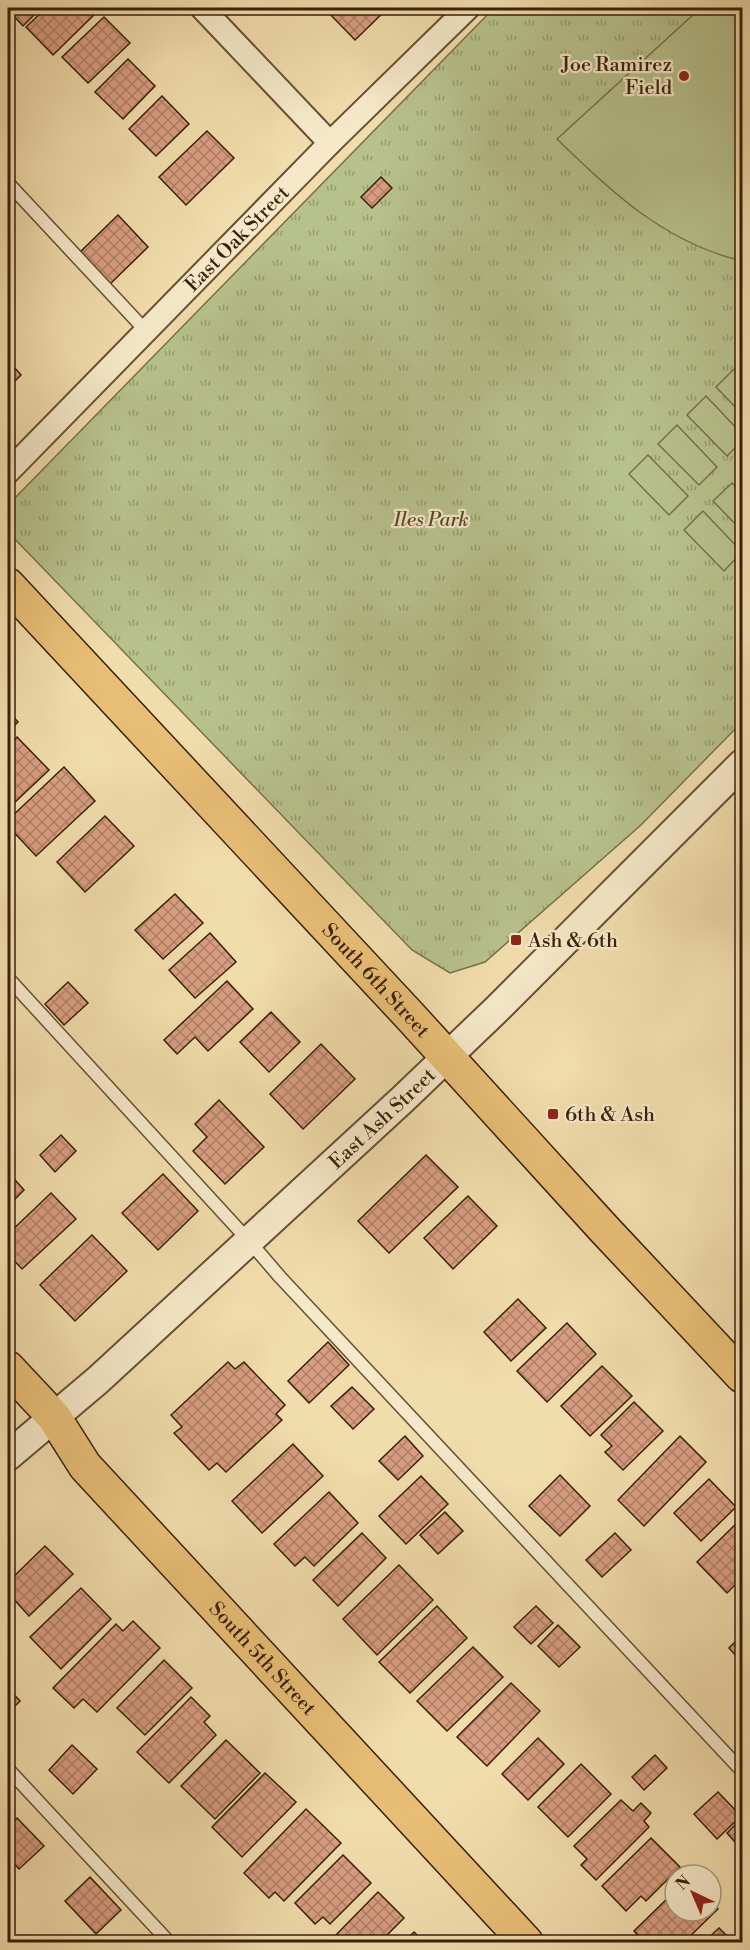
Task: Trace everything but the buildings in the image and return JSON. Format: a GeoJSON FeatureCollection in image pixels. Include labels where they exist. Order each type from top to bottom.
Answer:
{"type":"FeatureCollection","features":[{"type":"Feature","properties":{"kind":"main road","name":"South 6th Street"},"geometry":{"type":"LineString","coordinates":[[8,585],[742,1376]]}},
{"type":"Feature","properties":{"kind":"main road","name":"South 5th Street"},"geometry":{"type":"LineString","coordinates":[[8,1368],[54,1417],[86,1466],[526,1942]]}},
{"type":"Feature","properties":{"kind":"street"},"geometry":{"type":"LineString","coordinates":[[202,8],[330,143]]}},
{"type":"Feature","properties":{"kind":"street","name":"East Oak Street"},"geometry":{"type":"LineString","coordinates":[[8,472],[330,143],[468,8]]}},
{"type":"Feature","properties":{"kind":"street","name":"East Ash Street"},"geometry":{"type":"LineString","coordinates":[[8,1456],[98,1380],[447,1058],[742,764]]}},
{"type":"Feature","properties":{"kind":"lane"},"geometry":{"type":"LineString","coordinates":[[8,183],[146,331]]}},
{"type":"Feature","properties":{"kind":"lane"},"geometry":{"type":"LineString","coordinates":[[8,978],[280,1277],[742,1771]]}},
{"type":"Feature","properties":{"kind":"lane"},"geometry":{"type":"LineString","coordinates":[[8,1769],[169,1942]]}},
{"type":"Feature","properties":{"kind":"green space","name":"Iles Park"},"geometry":{"type":"Polygon","coordinates":[[[494,8],[742,8],[742,722],[641,825],[485,962],[450,973],[412,950],[8,532],[8,505],[494,8]]]}},
{"type":"Feature","properties":{"kind":"green space","name":"Joe Ramirez Field"},"geometry":{"type":"Polygon","coordinates":[[[697,8],[742,8],[742,261],[714,253],[689,242],[642,214],[598,178],[557,139],[695,13],[697,8]]]}},
{"type":"Feature","properties":{"kind":"green space"},"geometry":{"type":"Polygon","coordinates":[[[735,368],[742,376],[742,414],[716,387],[735,368]]]}},
{"type":"Feature","properties":{"kind":"green space"},"geometry":{"type":"Polygon","coordinates":[[[706,396],[742,434],[742,441],[727,456],[687,415],[706,396]]]}},
{"type":"Feature","properties":{"kind":"green space"},"geometry":{"type":"Polygon","coordinates":[[[677,425],[717,467],[699,485],[658,444],[677,425]]]}},
{"type":"Feature","properties":{"kind":"green space"},"geometry":{"type":"Polygon","coordinates":[[[648,455],[688,496],[669,515],[629,474],[648,455]]]}},
{"type":"Feature","properties":{"kind":"green space"},"geometry":{"type":"Polygon","coordinates":[[[732,483],[742,493],[742,531],[713,501],[732,483]]]}},
{"type":"Feature","properties":{"kind":"green space"},"geometry":{"type":"Polygon","coordinates":[[[703,511],[742,552],[724,571],[684,530],[703,511]]]}},
{"type":"Feature","properties":{"kind":"place","name":"Joe Ramirez Field"},"geometry":{"type":"Point","coordinates":[684,76]}},
{"type":"Feature","properties":{"kind":"place","name":"Ash & 6th"},"geometry":{"type":"Point","coordinates":[516,940]}},
{"type":"Feature","properties":{"kind":"place","name":"6th & Ash"},"geometry":{"type":"Point","coordinates":[553,1114]}}]}
